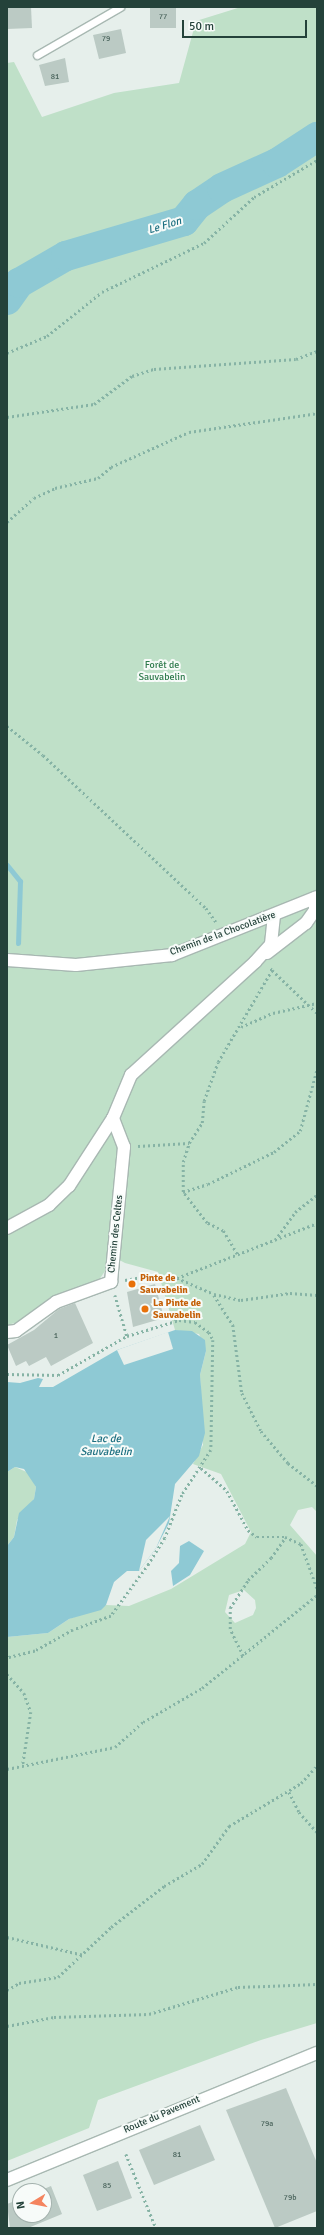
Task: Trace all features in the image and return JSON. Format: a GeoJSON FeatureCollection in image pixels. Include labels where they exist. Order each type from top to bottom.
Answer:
{"type":"FeatureCollection","features":[{"type":"Feature","properties":{"kind":"street","name":"Chemin de la Chocolatière"},"geometry":{"type":"LineString","coordinates":[[7,960],[101,964],[172,955],[224,936],[316,898]]}},
{"type":"Feature","properties":{"kind":"street"},"geometry":{"type":"LineString","coordinates":[[7,1228],[49,1205],[69,1186],[113,1118],[131,1075],[251,965],[306,923],[315,910],[316,898]]}},
{"type":"Feature","properties":{"kind":"street"},"geometry":{"type":"LineString","coordinates":[[251,965],[270,944],[274,916]]}},
{"type":"Feature","properties":{"kind":"street","name":"Chemin des Celtes"},"geometry":{"type":"LineString","coordinates":[[7,1332],[16,1331],[56,1302],[111,1282],[124,1148],[113,1118]]}},
{"type":"Feature","properties":{"kind":"street","name":"Route du Pavement"},"geometry":{"type":"LineString","coordinates":[[7,2180],[317,2052]]}},
{"type":"Feature","properties":{"kind":"lane"},"geometry":{"type":"LineString","coordinates":[[37,55],[120,7]]}},
{"type":"Feature","properties":{"kind":"path"},"geometry":{"type":"LineString","coordinates":[[7,353],[47,336],[102,292],[204,243],[254,197],[317,160]]}},
{"type":"Feature","properties":{"kind":"path"},"geometry":{"type":"LineString","coordinates":[[7,417],[94,404],[132,376],[154,369],[296,359],[317,350]]}},
{"type":"Feature","properties":{"kind":"path"},"geometry":{"type":"LineString","coordinates":[[7,522],[34,498],[55,488],[98,478],[112,467],[189,432],[317,413]]}},
{"type":"Feature","properties":{"kind":"path"},"geometry":{"type":"LineString","coordinates":[[7,726],[206,908],[224,936]]}},
{"type":"Feature","properties":{"kind":"path"},"geometry":{"type":"LineString","coordinates":[[251,965],[272,970],[317,1013]]}},
{"type":"Feature","properties":{"kind":"path"},"geometry":{"type":"LineString","coordinates":[[237,1254],[223,1231],[207,1223],[183,1192],[183,1162],[189,1143],[202,1123],[204,1101],[218,1062],[241,1027],[272,970]]}},
{"type":"Feature","properties":{"kind":"path"},"geometry":{"type":"LineString","coordinates":[[241,1027],[273,1013],[317,1003]]}},
{"type":"Feature","properties":{"kind":"path"},"geometry":{"type":"LineString","coordinates":[[183,1192],[208,1184],[274,1152],[300,1131],[317,1069]]}},
{"type":"Feature","properties":{"kind":"path"},"geometry":{"type":"LineString","coordinates":[[124,1148],[189,1143]]}},
{"type":"Feature","properties":{"kind":"path"},"geometry":{"type":"LineString","coordinates":[[274,1240],[295,1212],[317,1195]]}},
{"type":"Feature","properties":{"kind":"path"},"geometry":{"type":"LineString","coordinates":[[177,1278],[317,1224]]}},
{"type":"Feature","properties":{"kind":"path"},"geometry":{"type":"LineString","coordinates":[[128,1336],[111,1282],[148,1276],[177,1278],[214,1294],[241,1300],[290,1294],[317,1295]]}},
{"type":"Feature","properties":{"kind":"path"},"geometry":{"type":"LineString","coordinates":[[214,1294],[233,1325],[242,1393],[261,1431],[288,1463],[317,1486]]}},
{"type":"Feature","properties":{"kind":"path"},"geometry":{"type":"LineString","coordinates":[[7,1374],[58,1375],[128,1336],[186,1320],[209,1332],[214,1351],[210,1389],[214,1434],[212,1450],[182,1495],[161,1545],[111,1616],[73,1630],[35,1651],[7,1658]]}},
{"type":"Feature","properties":{"kind":"path"},"geometry":{"type":"LineString","coordinates":[[201,1468],[227,1491],[248,1530],[265,1539],[285,1537],[301,1544],[317,1588]]}},
{"type":"Feature","properties":{"kind":"path"},"geometry":{"type":"LineString","coordinates":[[243,1656],[230,1629],[230,1608],[248,1580],[271,1558],[285,1537]]}},
{"type":"Feature","properties":{"kind":"path"},"geometry":{"type":"LineString","coordinates":[[7,1769],[23,1764],[101,1752],[115,1747],[143,1722],[202,1688],[317,1595]]}},
{"type":"Feature","properties":{"kind":"path"},"geometry":{"type":"LineString","coordinates":[[7,1674],[24,1693],[31,1712],[23,1764]]}},
{"type":"Feature","properties":{"kind":"path"},"geometry":{"type":"LineString","coordinates":[[7,1990],[19,1983],[58,1977],[84,1955],[111,1927],[164,1886],[202,1864],[229,1826],[288,1792],[317,1766]]}},
{"type":"Feature","properties":{"kind":"path"},"geometry":{"type":"LineString","coordinates":[[288,1792],[299,1812],[317,1832]]}},
{"type":"Feature","properties":{"kind":"path"},"geometry":{"type":"LineString","coordinates":[[7,1937],[84,1955]]}},
{"type":"Feature","properties":{"kind":"path"},"geometry":{"type":"LineString","coordinates":[[7,2026],[54,2017],[149,2014],[238,1987],[317,1984]]}},
{"type":"Feature","properties":{"kind":"path"},"geometry":{"type":"LineString","coordinates":[[126,2154],[156,2228]]}},
{"type":"Feature","properties":{"kind":"green space","name":"Forêt de Sauvabelin"},"geometry":{"type":"Polygon","coordinates":[[[241,7],[317,7],[317,1512],[312,1507],[298,1510],[290,1525],[317,1556],[317,2023],[261,2040],[98,2100],[89,2128],[7,2161],[7,1637],[48,1633],[69,1619],[106,1605],[129,1606],[171,1589],[245,1544],[251,1532],[221,1474],[193,1464],[203,1445],[200,1375],[206,1351],[199,1334],[175,1330],[158,1272],[125,1263],[110,1255],[109,1265],[99,1280],[53,1296],[19,1322],[7,1325],[7,63],[14,62],[42,117],[114,93],[179,83],[196,21],[241,7]],[[244,1590],[229,1595],[225,1612],[235,1623],[253,1615],[256,1608],[255,1600],[244,1590]]]}},
{"type":"Feature","properties":{"kind":"green space"},"geometry":{"type":"Polygon","coordinates":[[[15,1467],[29,1473],[36,1487],[34,1499],[17,1520],[14,1537],[7,1546],[7,1472],[15,1467]]]}},
{"type":"Feature","properties":{"kind":"water","name":"Lac de Sauvabelin"},"geometry":{"type":"Polygon","coordinates":[[[175,1330],[192,1331],[205,1340],[206,1351],[200,1375],[205,1433],[199,1456],[175,1484],[169,1523],[156,1548],[139,1571],[127,1571],[114,1582],[106,1605],[101,1610],[69,1619],[48,1633],[7,1637],[7,1546],[14,1537],[19,1513],[34,1499],[36,1487],[24,1469],[15,1467],[7,1472],[7,1382],[20,1383],[38,1378],[43,1379],[39,1387],[53,1387],[117,1350],[175,1330]]]}},
{"type":"Feature","properties":{"kind":"water"},"geometry":{"type":"Polygon","coordinates":[[[189,1541],[204,1551],[190,1575],[173,1586],[171,1571],[179,1563],[180,1546],[189,1541]]]}},
{"type":"Feature","properties":{"kind":"pier"},"geometry":{"type":"Polygon","coordinates":[[[168,1332],[173,1349],[124,1365],[117,1350],[168,1332]]]}},
{"type":"Feature","properties":{"kind":"pier"},"geometry":{"type":"Polygon","coordinates":[[[170,1516],[156,1548],[139,1571],[146,1540],[170,1516]]]}},
{"type":"Feature","properties":{"kind":"building"},"geometry":{"type":"Polygon","coordinates":[[[7,7],[31,7],[32,28],[7,29],[7,7]]]}},
{"type":"Feature","properties":{"kind":"building"},"geometry":{"type":"Polygon","coordinates":[[[150,7],[176,7],[176,28],[150,28],[150,7]]]}},
{"type":"Feature","properties":{"kind":"building"},"geometry":{"type":"Polygon","coordinates":[[[121,29],[126,53],[99,59],[93,35],[121,29]]]}},
{"type":"Feature","properties":{"kind":"building"},"geometry":{"type":"Polygon","coordinates":[[[65,58],[69,82],[45,86],[39,65],[65,58]]]}},
{"type":"Feature","properties":{"kind":"building","name":"La Pinte de Sauvabelin"},"geometry":{"type":"Polygon","coordinates":[[[155,1284],[164,1318],[133,1327],[127,1292],[155,1284]]]}},
{"type":"Feature","properties":{"kind":"building"},"geometry":{"type":"Polygon","coordinates":[[[75,1303],[93,1343],[51,1366],[46,1357],[29,1366],[26,1361],[16,1366],[7,1345],[34,1330],[59,1309],[75,1303]]]}},
{"type":"Feature","properties":{"kind":"building"},"geometry":{"type":"Polygon","coordinates":[[[286,2088],[317,2163],[317,2211],[275,2228],[226,2110],[286,2088]]]}},
{"type":"Feature","properties":{"kind":"building"},"geometry":{"type":"Polygon","coordinates":[[[200,2125],[215,2160],[154,2185],[139,2150],[200,2125]]]}},
{"type":"Feature","properties":{"kind":"building"},"geometry":{"type":"Polygon","coordinates":[[[118,2161],[132,2198],[97,2211],[83,2175],[118,2161]]]}},
{"type":"Feature","properties":{"kind":"building"},"geometry":{"type":"Polygon","coordinates":[[[52,2189],[62,2214],[52,2218],[52,2189]]]}},
{"type":"Feature","properties":{"kind":"building"},"geometry":{"type":"Polygon","coordinates":[[[12,2202],[12,2223],[40,2223],[28,2228],[10,2228],[7,2204],[12,2202]]]}},
{"type":"Feature","properties":{"kind":"waterway","name":"Le Flon"},"geometry":{"type":"LineString","coordinates":[[7,300],[19,283],[66,256],[184,221],[197,205],[222,188],[277,163],[317,137]]}},
{"type":"Feature","properties":{"kind":"waterway"},"geometry":{"type":"LineString","coordinates":[[7,865],[20,881],[18,943]]}},
{"type":"Feature","properties":{"kind":"place","name":"Pinte de Sauvabelin"},"geometry":{"type":"Point","coordinates":[132,1284]}},
{"type":"Feature","properties":{"kind":"place","name":"La Pinte de Sauvabelin"},"geometry":{"type":"Point","coordinates":[145,1309]}}]}
